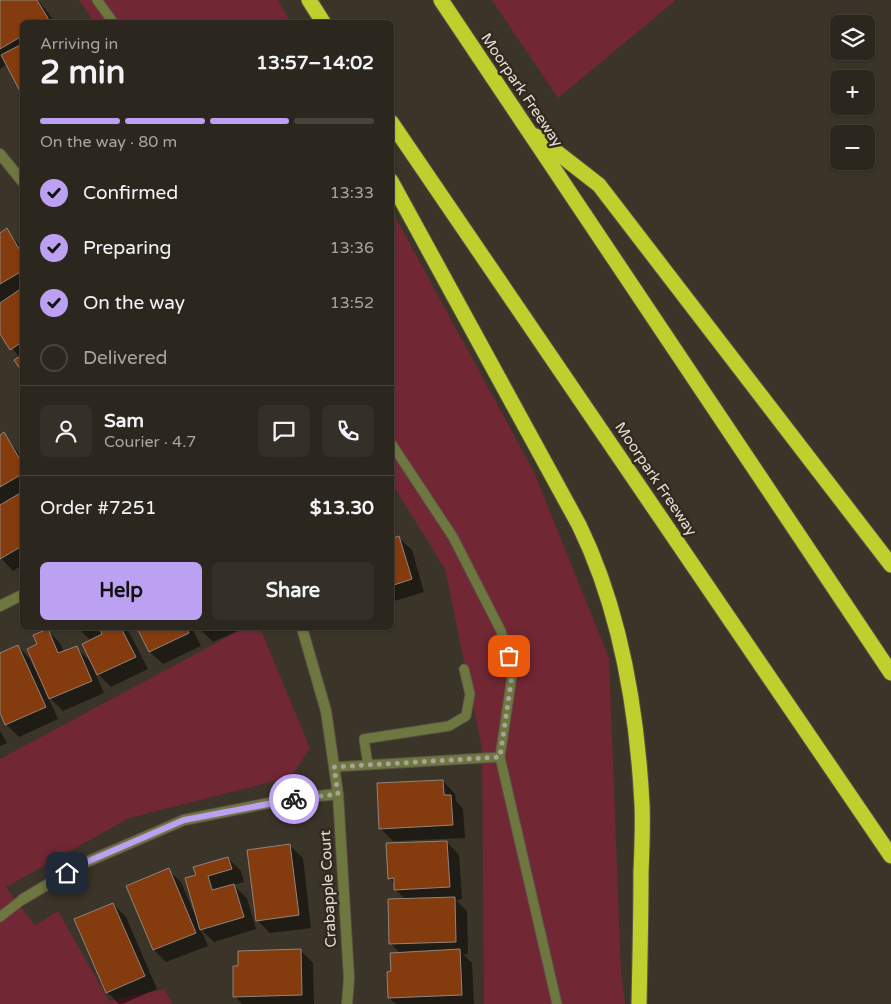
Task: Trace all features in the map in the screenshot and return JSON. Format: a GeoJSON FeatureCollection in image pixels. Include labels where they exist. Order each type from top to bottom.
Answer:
{"type":"FeatureCollection","features":[{"type":"Feature","properties":{"kind":"highway"},"geometry":{"type":"LineString","coordinates":[[309,0],[322,20]]}},
{"type":"Feature","properties":{"kind":"highway","name":"Moorpark Freeway"},"geometry":{"type":"LineString","coordinates":[[441,0],[891,673]]}},
{"type":"Feature","properties":{"kind":"highway","name":"Moorpark Freeway"},"geometry":{"type":"LineString","coordinates":[[394,126],[891,856]]}},
{"type":"Feature","properties":{"kind":"highway"},"geometry":{"type":"LineString","coordinates":[[526,128],[599,185],[891,565]]}},
{"type":"Feature","properties":{"kind":"highway"},"geometry":{"type":"LineString","coordinates":[[394,186],[579,525],[594,556],[607,596],[626,668],[635,727],[642,805],[639,1004]]}},
{"type":"Feature","properties":{"kind":"street"},"geometry":{"type":"LineString","coordinates":[[0,154],[20,179]]}},
{"type":"Feature","properties":{"kind":"street"},"geometry":{"type":"LineString","coordinates":[[0,606],[20,596]]}},
{"type":"Feature","properties":{"kind":"street","name":"Crabapple Court"},"geometry":{"type":"LineString","coordinates":[[303,630],[326,711],[338,794],[349,978],[347,1004]]}},
{"type":"Feature","properties":{"kind":"street"},"geometry":{"type":"LineString","coordinates":[[23,900],[82,864],[184,820],[289,799],[338,794]]}},
{"type":"Feature","properties":{"kind":"lane"},"geometry":{"type":"LineString","coordinates":[[97,0],[112,20]]}},
{"type":"Feature","properties":{"kind":"lane"},"geometry":{"type":"LineString","coordinates":[[394,448],[453,537],[501,631],[513,669],[500,757],[557,1004]]}},
{"type":"Feature","properties":{"kind":"lane"},"geometry":{"type":"LineString","coordinates":[[368,765],[364,739],[449,726],[466,716],[470,694],[464,669]]}},
{"type":"Feature","properties":{"kind":"lane"},"geometry":{"type":"LineString","coordinates":[[334,767],[500,757]]}},
{"type":"Feature","properties":{"kind":"lane"},"geometry":{"type":"LineString","coordinates":[[0,917],[23,900]]}},
{"type":"Feature","properties":{"kind":"shaded area"},"geometry":{"type":"Polygon","coordinates":[[[79,0],[278,0],[289,20],[93,20],[79,0]]]}},
{"type":"Feature","properties":{"kind":"shaded area"},"geometry":{"type":"Polygon","coordinates":[[[492,0],[676,0],[558,98],[492,0]]]}},
{"type":"Feature","properties":{"kind":"shaded area"},"geometry":{"type":"Polygon","coordinates":[[[394,215],[534,472],[609,658],[621,973],[625,1004],[484,1004],[482,749],[445,569],[394,487],[394,215]]]}},
{"type":"Feature","properties":{"kind":"shaded area"},"geometry":{"type":"Polygon","coordinates":[[[240,630],[261,630],[310,748],[291,777],[129,818],[6,887],[35,926],[58,911],[109,1001],[164,989],[173,1004],[0,1004],[0,759],[240,630]]]}},
{"type":"Feature","properties":{"kind":"building"},"geometry":{"type":"Polygon","coordinates":[[[0,0],[37,0],[49,20],[20,20],[20,37],[0,49],[0,0]]]}},
{"type":"Feature","properties":{"kind":"building"},"geometry":{"type":"Polygon","coordinates":[[[20,45],[20,91],[1,55],[20,45]]]}},
{"type":"Feature","properties":{"kind":"building"},"geometry":{"type":"Polygon","coordinates":[[[7,228],[20,251],[20,272],[0,284],[0,233],[7,228]]]}},
{"type":"Feature","properties":{"kind":"building"},"geometry":{"type":"Polygon","coordinates":[[[20,289],[20,343],[10,350],[0,334],[0,303],[20,289]]]}},
{"type":"Feature","properties":{"kind":"building"},"geometry":{"type":"Polygon","coordinates":[[[20,356],[20,369],[14,360],[20,356]]]}},
{"type":"Feature","properties":{"kind":"building"},"geometry":{"type":"Polygon","coordinates":[[[4,432],[20,460],[20,475],[0,487],[0,435],[4,432]]]}},
{"type":"Feature","properties":{"kind":"building"},"geometry":{"type":"Polygon","coordinates":[[[20,493],[20,547],[0,559],[0,505],[20,493]]]}},
{"type":"Feature","properties":{"kind":"building"},"geometry":{"type":"Polygon","coordinates":[[[399,536],[412,579],[394,585],[394,538],[399,536]]]}},
{"type":"Feature","properties":{"kind":"building"},"geometry":{"type":"Polygon","coordinates":[[[48,630],[58,653],[77,646],[92,681],[49,699],[27,649],[37,644],[33,635],[48,630]]]}},
{"type":"Feature","properties":{"kind":"building"},"geometry":{"type":"Polygon","coordinates":[[[100,630],[122,630],[136,657],[97,675],[82,644],[102,634],[100,630]]]}},
{"type":"Feature","properties":{"kind":"building"},"geometry":{"type":"Polygon","coordinates":[[[138,630],[187,630],[189,633],[149,652],[138,630]]]}},
{"type":"Feature","properties":{"kind":"building"},"geometry":{"type":"Polygon","coordinates":[[[18,645],[46,707],[5,725],[0,713],[0,653],[18,645]]]}},
{"type":"Feature","properties":{"kind":"building"},"geometry":{"type":"Polygon","coordinates":[[[443,780],[444,795],[451,795],[453,825],[379,829],[377,783],[443,780]]]}},
{"type":"Feature","properties":{"kind":"building"},"geometry":{"type":"Polygon","coordinates":[[[447,841],[450,887],[394,890],[394,878],[388,879],[386,843],[447,841]]]}},
{"type":"Feature","properties":{"kind":"building"},"geometry":{"type":"Polygon","coordinates":[[[290,844],[299,915],[256,921],[247,850],[290,844]]]}},
{"type":"Feature","properties":{"kind":"building"},"geometry":{"type":"Polygon","coordinates":[[[228,857],[232,869],[208,876],[212,890],[234,884],[244,917],[200,930],[185,878],[196,875],[193,867],[228,857]]]}},
{"type":"Feature","properties":{"kind":"building"},"geometry":{"type":"Polygon","coordinates":[[[169,868],[196,933],[153,950],[126,886],[169,868]]]}},
{"type":"Feature","properties":{"kind":"building"},"geometry":{"type":"Polygon","coordinates":[[[455,897],[456,942],[389,944],[388,899],[455,897]]]}},
{"type":"Feature","properties":{"kind":"building"},"geometry":{"type":"Polygon","coordinates":[[[113,903],[145,976],[106,993],[74,919],[113,903]]]}},
{"type":"Feature","properties":{"kind":"building"},"geometry":{"type":"Polygon","coordinates":[[[301,949],[302,995],[233,997],[233,966],[238,966],[238,951],[301,949]]]}},
{"type":"Feature","properties":{"kind":"building"},"geometry":{"type":"Polygon","coordinates":[[[460,949],[462,995],[388,998],[387,972],[391,971],[390,953],[460,949]]]}},
{"type":"Feature","properties":{"kind":"way so far"},"geometry":{"type":"LineString","coordinates":[[294,799],[338,794],[334,767],[500,757],[513,669],[509,656]]}},
{"type":"Feature","properties":{"kind":"route"},"geometry":{"type":"LineString","coordinates":[[67,873],[82,864],[184,820],[294,799]]}}]}
